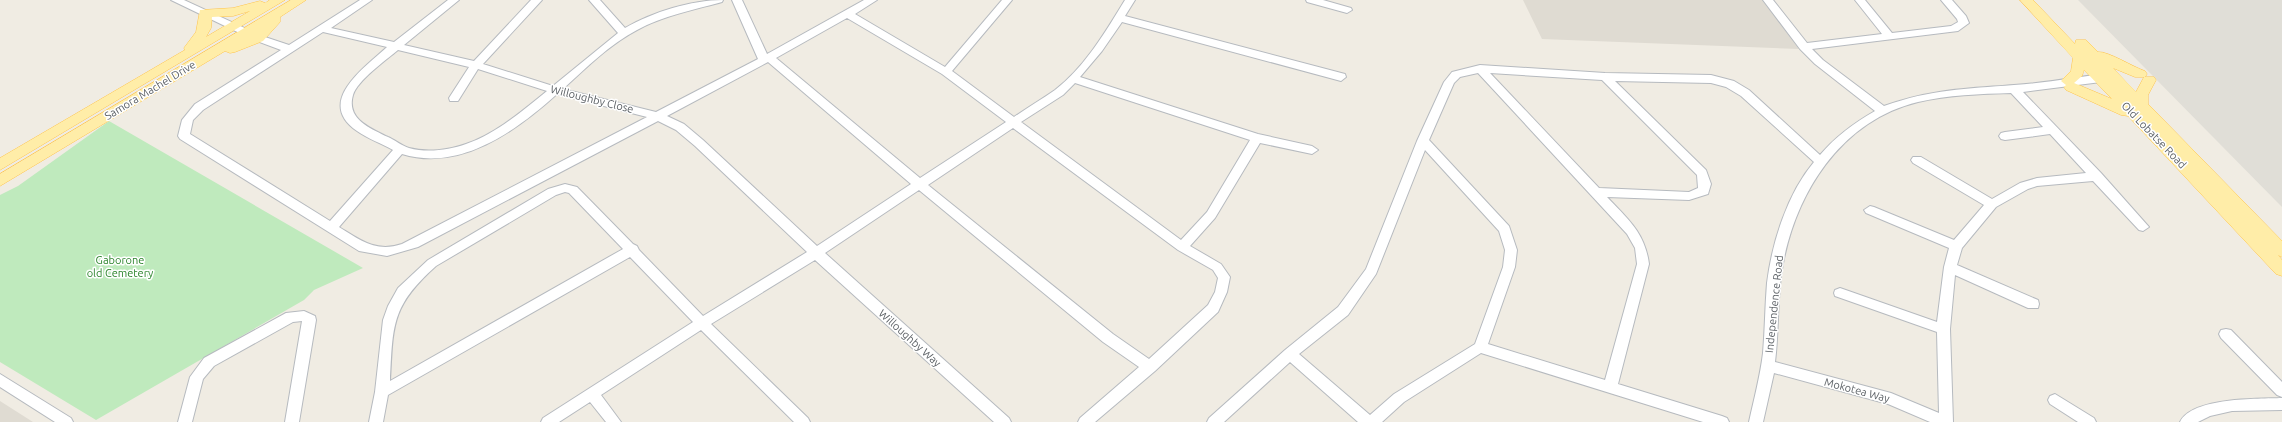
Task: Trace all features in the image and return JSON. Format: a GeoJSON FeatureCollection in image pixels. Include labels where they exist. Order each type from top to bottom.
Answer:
{"type":"FeatureCollection","features":[{"type":"Feature","properties":{"kind":"main road","name":"Samora Machel Drive"},"geometry":{"type":"LineString","coordinates":[[0,181],[200,60],[240,29],[278,4],[300,0]]}},
{"type":"Feature","properties":{"kind":"main road","name":"Old Lobatse Road"},"geometry":{"type":"LineString","coordinates":[[2026,0],[2084,52]]}},
{"type":"Feature","properties":{"kind":"main road","name":"Old Lobatse Road"},"geometry":{"type":"LineString","coordinates":[[2040,0],[2110,80],[2142,122],[2282,270]]}},
{"type":"Feature","properties":{"kind":"main road"},"geometry":{"type":"LineString","coordinates":[[186,55],[203,33],[206,19],[205,13],[233,12],[278,4]]}},
{"type":"Feature","properties":{"kind":"main road"},"geometry":{"type":"LineString","coordinates":[[200,60],[258,38],[278,4]]}},
{"type":"Feature","properties":{"kind":"main road","name":"Samora Machel Drive"},"geometry":{"type":"LineString","coordinates":[[0,166],[186,55],[240,29]]}},
{"type":"Feature","properties":{"kind":"main road"},"geometry":{"type":"LineString","coordinates":[[2141,104],[2140,96],[2144,77],[2084,52],[2070,84],[2142,122]]}},
{"type":"Feature","properties":{"kind":"main road","name":"Old Lobatse Road"},"geometry":{"type":"LineString","coordinates":[[2110,80],[2141,104],[2282,251]]}},
{"type":"Feature","properties":{"kind":"street"},"geometry":{"type":"LineString","coordinates":[[176,0],[258,38],[290,48]]}},
{"type":"Feature","properties":{"kind":"street"},"geometry":{"type":"LineString","coordinates":[[367,0],[323,29],[290,48],[199,108],[189,117],[184,127],[184,136],[363,248],[389,253],[403,249],[658,116],[766,59],[872,0]]}},
{"type":"Feature","properties":{"kind":"street"},"geometry":{"type":"LineString","coordinates":[[454,0],[395,45],[351,88],[346,100],[352,120],[361,130],[408,152],[430,155],[454,153],[473,147],[512,124],[624,33],[663,16],[718,0]]}},
{"type":"Feature","properties":{"kind":"street"},"geometry":{"type":"LineString","coordinates":[[454,98],[476,65],[538,0]]}},
{"type":"Feature","properties":{"kind":"street"},"geometry":{"type":"LineString","coordinates":[[594,0],[624,33]]}},
{"type":"Feature","properties":{"kind":"street"},"geometry":{"type":"LineString","coordinates":[[738,0],[766,59],[1108,338],[1150,367]]}},
{"type":"Feature","properties":{"kind":"street"},"geometry":{"type":"LineString","coordinates":[[548,422],[702,323],[816,253],[1059,92],[1074,79],[1119,18],[1130,0]]}},
{"type":"Feature","properties":{"kind":"street"},"geometry":{"type":"LineString","coordinates":[[1311,0],[1347,10]]}},
{"type":"Feature","properties":{"kind":"street"},"geometry":{"type":"LineString","coordinates":[[1768,0],[1804,47],[1819,62],[1882,110]]}},
{"type":"Feature","properties":{"kind":"street"},"geometry":{"type":"LineString","coordinates":[[1860,0],[1889,36]]}},
{"type":"Feature","properties":{"kind":"street"},"geometry":{"type":"LineString","coordinates":[[1804,47],[1954,29],[1962,26],[1964,24],[1962,18],[1946,0]]}},
{"type":"Feature","properties":{"kind":"street"},"geometry":{"type":"LineString","coordinates":[[946,72],[1002,1]]}},
{"type":"Feature","properties":{"kind":"street"},"geometry":{"type":"LineString","coordinates":[[848,14],[946,72],[1012,123],[1182,247],[1216,268],[1224,277],[1221,292],[1214,308],[1150,367],[1085,422]]}},
{"type":"Feature","properties":{"kind":"street"},"geometry":{"type":"LineString","coordinates":[[1119,18],[1341,77]]}},
{"type":"Feature","properties":{"kind":"street","name":"Willoughby Close"},"geometry":{"type":"LineString","coordinates":[[323,29],[476,65],[554,90],[658,116],[680,127],[699,143],[816,253]]}},
{"type":"Feature","properties":{"kind":"street"},"geometry":{"type":"LineString","coordinates":[[1480,69],[1632,230],[1641,248],[1643,264],[1610,387]]}},
{"type":"Feature","properties":{"kind":"street"},"geometry":{"type":"LineString","coordinates":[[1214,422],[1290,354],[1342,311],[1372,271],[1423,141],[1449,82],[1456,74],[1480,69],[1605,77],[1711,79],[1730,84],[1745,93],[1820,161]]}},
{"type":"Feature","properties":{"kind":"street"},"geometry":{"type":"LineString","coordinates":[[1595,192],[1689,196],[1704,191],[1705,184],[1702,173],[1605,77]]}},
{"type":"Feature","properties":{"kind":"street"},"geometry":{"type":"LineString","coordinates":[[1074,79],[1257,138],[1312,150]]}},
{"type":"Feature","properties":{"kind":"street","name":"Independence Road"},"geometry":{"type":"LineString","coordinates":[[1756,422],[1768,366],[1777,259],[1789,216],[1820,161],[1853,127],[1882,110],[1904,103],[1949,93],[2014,89],[2110,80]]}},
{"type":"Feature","properties":{"kind":"street"},"geometry":{"type":"LineString","coordinates":[[2014,89],[2097,176],[2143,227]]}},
{"type":"Feature","properties":{"kind":"street"},"geometry":{"type":"LineString","coordinates":[[2005,136],[2053,130]]}},
{"type":"Feature","properties":{"kind":"street"},"geometry":{"type":"LineString","coordinates":[[1182,247],[1211,215],[1257,138]]}},
{"type":"Feature","properties":{"kind":"street"},"geometry":{"type":"LineString","coordinates":[[1372,422],[1399,398],[1480,347],[1509,267],[1511,250],[1505,230],[1423,141]]}},
{"type":"Feature","properties":{"kind":"street"},"geometry":{"type":"LineString","coordinates":[[331,228],[401,148]]}},
{"type":"Feature","properties":{"kind":"street"},"geometry":{"type":"LineString","coordinates":[[1917,160],[1992,204]]}},
{"type":"Feature","properties":{"kind":"street"},"geometry":{"type":"LineString","coordinates":[[1945,422],[1943,329],[1950,267],[1956,246],[1992,204],[2024,186],[2037,182],[2097,176]]}},
{"type":"Feature","properties":{"kind":"street"},"geometry":{"type":"LineString","coordinates":[[376,422],[382,392],[385,333],[392,310],[402,292],[413,277],[432,263],[552,192],[565,188],[573,190],[633,249],[702,323],[803,422]]}},
{"type":"Feature","properties":{"kind":"street"},"geometry":{"type":"LineString","coordinates":[[1870,210],[1956,246]]}},
{"type":"Feature","properties":{"kind":"street"},"geometry":{"type":"LineString","coordinates":[[382,392],[633,249]]}},
{"type":"Feature","properties":{"kind":"street","name":"Willoughby Way"},"geometry":{"type":"LineString","coordinates":[[816,253],[1004,422]]}},
{"type":"Feature","properties":{"kind":"street"},"geometry":{"type":"LineString","coordinates":[[1950,267],[2032,304]]}},
{"type":"Feature","properties":{"kind":"street"},"geometry":{"type":"LineString","coordinates":[[1840,293],[1943,329]]}},
{"type":"Feature","properties":{"kind":"street"},"geometry":{"type":"LineString","coordinates":[[185,422],[197,377],[209,362],[291,317],[304,316],[310,320],[292,422]]}},
{"type":"Feature","properties":{"kind":"street"},"geometry":{"type":"LineString","coordinates":[[2226,334],[2282,391]]}},
{"type":"Feature","properties":{"kind":"street"},"geometry":{"type":"LineString","coordinates":[[1480,347],[1722,422]]}},
{"type":"Feature","properties":{"kind":"street"},"geometry":{"type":"LineString","coordinates":[[1290,354],[1368,422]]}},
{"type":"Feature","properties":{"kind":"street","name":"Mokotea Way"},"geometry":{"type":"LineString","coordinates":[[1768,366],[1891,399],[1945,422]]}},
{"type":"Feature","properties":{"kind":"street"},"geometry":{"type":"LineString","coordinates":[[0,380],[66,422]]}},
{"type":"Feature","properties":{"kind":"street"},"geometry":{"type":"LineString","coordinates":[[592,394],[614,422]]}},
{"type":"Feature","properties":{"kind":"street"},"geometry":{"type":"LineString","coordinates":[[2054,400],[2089,422]]}},
{"type":"Feature","properties":{"kind":"street"},"geometry":{"type":"LineString","coordinates":[[2187,422],[2198,413],[2223,407],[2282,404]]}},
{"type":"Feature","properties":{"kind":"shaded area"},"geometry":{"type":"Polygon","coordinates":[[[1523,0],[1763,0],[1799,49],[1542,39],[1523,0]]]}},
{"type":"Feature","properties":{"kind":"shaded area"},"geometry":{"type":"Polygon","coordinates":[[[2078,0],[2282,0],[2282,207],[2078,0]]]}},
{"type":"Feature","properties":{"kind":"shaded area"},"geometry":{"type":"Polygon","coordinates":[[[0,401],[33,422],[0,422],[0,401]]]}},
{"type":"Feature","properties":{"kind":"green space","name":"Gaborone old Cemetery"},"geometry":{"type":"Polygon","coordinates":[[[109,121],[363,268],[314,290],[304,300],[96,420],[0,362],[0,195],[18,186],[109,121]]]}}]}
